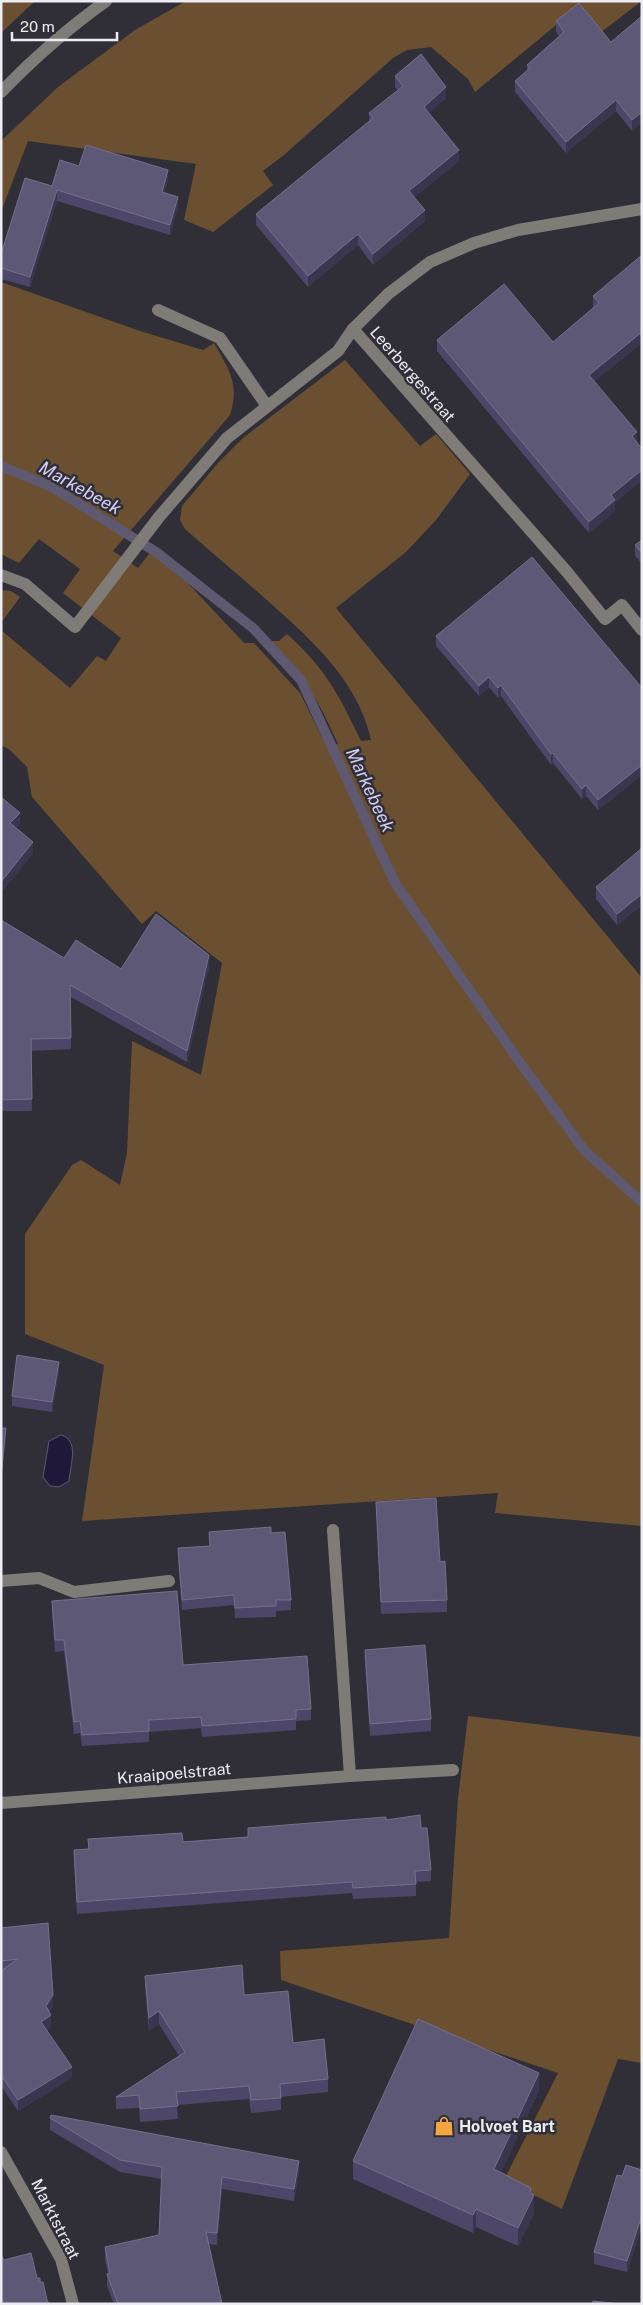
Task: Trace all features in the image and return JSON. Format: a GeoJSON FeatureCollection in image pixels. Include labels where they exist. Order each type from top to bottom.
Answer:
{"type":"FeatureCollection","features":[{"type":"Feature","properties":{"kind":"street"},"geometry":{"type":"LineString","coordinates":[[1,92],[31,61],[106,1]]}},
{"type":"Feature","properties":{"kind":"street","name":"Leerbergestraat"},"geometry":{"type":"LineString","coordinates":[[642,209],[518,230],[474,243],[452,252],[430,262],[388,294],[353,329],[567,572],[605,619],[622,605],[642,630]]}},
{"type":"Feature","properties":{"kind":"street"},"geometry":{"type":"LineString","coordinates":[[158,310],[220,338],[266,406]]}},
{"type":"Feature","properties":{"kind":"street"},"geometry":{"type":"LineString","coordinates":[[1,575],[25,584],[75,627],[156,522],[227,438],[338,351],[353,329]]}},
{"type":"Feature","properties":{"kind":"street"},"geometry":{"type":"LineString","coordinates":[[333,1530],[350,1776]]}},
{"type":"Feature","properties":{"kind":"street"},"geometry":{"type":"LineString","coordinates":[[1,1581],[39,1578],[74,1592],[169,1581]]}},
{"type":"Feature","properties":{"kind":"street","name":"Kraaipoelstraat"},"geometry":{"type":"LineString","coordinates":[[1,1804],[350,1776],[453,1770]]}},
{"type":"Feature","properties":{"kind":"street","name":"Marktstraat"},"geometry":{"type":"LineString","coordinates":[[1,2152],[61,2259],[73,2304]]}},
{"type":"Feature","properties":{"kind":"shaded area"},"geometry":{"type":"Polygon","coordinates":[[[1,1],[35,1],[1,33],[1,1]]]}},
{"type":"Feature","properties":{"kind":"shaded area"},"geometry":{"type":"Polygon","coordinates":[[[186,1],[639,1],[638,4],[600,33],[561,21],[475,92],[468,79],[431,47],[407,50],[393,58],[284,155],[263,171],[273,185],[213,232],[184,220],[196,164],[28,141],[1,212],[1,141],[58,87],[135,30],[186,1]]]}},
{"type":"Feature","properties":{"kind":"shaded area"},"geometry":{"type":"Polygon","coordinates":[[[1,282],[140,331],[203,350],[214,343],[228,369],[233,386],[233,404],[230,415],[113,551],[138,568],[149,554],[167,561],[244,643],[254,643],[300,693],[327,747],[338,744],[324,714],[301,677],[270,641],[279,641],[287,634],[322,671],[346,710],[361,741],[371,740],[364,718],[342,677],[311,641],[185,529],[180,520],[182,506],[218,463],[243,438],[345,360],[420,446],[436,434],[470,474],[436,520],[406,552],[336,608],[642,978],[642,1526],[495,1513],[498,1493],[82,1521],[104,1365],[25,1334],[25,1234],[72,1165],[81,1160],[120,1185],[127,1153],[132,1041],[201,1075],[222,963],[156,911],[142,924],[32,797],[27,767],[10,750],[1,745],[1,630],[70,688],[97,656],[106,661],[121,638],[63,593],[80,569],[39,539],[19,563],[1,554],[1,282]]]}},
{"type":"Feature","properties":{"kind":"shaded area"},"geometry":{"type":"Polygon","coordinates":[[[1,590],[11,591],[20,597],[1,623],[1,590]]]}},
{"type":"Feature","properties":{"kind":"shaded area"},"geometry":{"type":"Polygon","coordinates":[[[61,1435],[67,1438],[72,1448],[69,1481],[59,1487],[50,1486],[43,1477],[49,1441],[61,1435]]]}},
{"type":"Feature","properties":{"kind":"shaded area"},"geometry":{"type":"Polygon","coordinates":[[[468,1716],[642,1737],[642,2063],[618,2059],[562,2209],[504,2180],[558,2073],[281,1980],[280,1951],[449,1938],[458,1798],[468,1716]]]}},
{"type":"Feature","properties":{"kind":"building"},"geometry":{"type":"Polygon","coordinates":[[[579,3],[611,42],[642,16],[642,112],[632,120],[616,100],[566,142],[515,81],[530,68],[527,65],[564,32],[556,21],[579,3]]]}},
{"type":"Feature","properties":{"kind":"building"},"geometry":{"type":"Polygon","coordinates":[[[421,54],[446,87],[424,107],[459,150],[409,191],[425,210],[373,254],[358,234],[308,276],[256,214],[373,118],[369,113],[403,86],[395,76],[421,54]]]}},
{"type":"Feature","properties":{"kind":"building"},"geometry":{"type":"Polygon","coordinates":[[[86,145],[168,170],[162,192],[178,197],[170,225],[57,190],[30,277],[1,268],[1,254],[25,178],[52,186],[60,160],[79,166],[86,145]]]}},
{"type":"Feature","properties":{"kind":"building"},"geometry":{"type":"Polygon","coordinates":[[[642,255],[642,332],[589,375],[637,432],[632,436],[642,449],[642,470],[611,495],[615,500],[589,522],[437,340],[504,284],[553,342],[599,303],[593,296],[642,255]]]}},
{"type":"Feature","properties":{"kind":"building"},"geometry":{"type":"Polygon","coordinates":[[[642,540],[642,553],[635,545],[642,540]]]}},
{"type":"Feature","properties":{"kind":"building"},"geometry":{"type":"Polygon","coordinates":[[[532,557],[642,688],[642,765],[598,800],[586,785],[582,789],[553,753],[551,754],[501,685],[498,688],[489,677],[479,686],[436,636],[532,557]]]}},
{"type":"Feature","properties":{"kind":"building"},"geometry":{"type":"Polygon","coordinates":[[[1,797],[20,813],[10,823],[33,842],[1,882],[1,797]]]}},
{"type":"Feature","properties":{"kind":"building"},"geometry":{"type":"Polygon","coordinates":[[[642,848],[642,894],[617,914],[596,887],[642,848]]]}},
{"type":"Feature","properties":{"kind":"building"},"geometry":{"type":"Polygon","coordinates":[[[156,914],[209,955],[187,1051],[70,985],[71,1038],[31,1039],[32,1099],[1,1100],[1,920],[64,958],[76,940],[121,969],[156,914]]]}},
{"type":"Feature","properties":{"kind":"building"},"geometry":{"type":"Polygon","coordinates":[[[17,1355],[59,1362],[52,1402],[12,1396],[17,1355]]]}},
{"type":"Feature","properties":{"kind":"building"},"geometry":{"type":"Polygon","coordinates":[[[1,1428],[6,1428],[1,1476],[1,1428]]]}},
{"type":"Feature","properties":{"kind":"building"},"geometry":{"type":"Polygon","coordinates":[[[436,1498],[440,1562],[445,1561],[447,1600],[381,1602],[376,1502],[436,1498]]]}},
{"type":"Feature","properties":{"kind":"building"},"geometry":{"type":"Polygon","coordinates":[[[271,1527],[271,1533],[285,1532],[291,1600],[276,1600],[276,1606],[235,1608],[234,1595],[182,1600],[178,1548],[210,1546],[209,1532],[271,1527]]]}},
{"type":"Feature","properties":{"kind":"building"},"geometry":{"type":"Polygon","coordinates":[[[177,1591],[183,1665],[307,1656],[311,1709],[296,1710],[296,1719],[202,1726],[201,1717],[149,1720],[149,1731],[82,1735],[80,1721],[74,1722],[64,1640],[55,1640],[52,1601],[177,1591]]]}},
{"type":"Feature","properties":{"kind":"building"},"geometry":{"type":"Polygon","coordinates":[[[425,1645],[431,1719],[370,1724],[365,1650],[425,1645]]]}},
{"type":"Feature","properties":{"kind":"building"},"geometry":{"type":"Polygon","coordinates":[[[420,1815],[421,1828],[427,1828],[431,1870],[415,1871],[416,1884],[353,1888],[352,1882],[77,1902],[74,1850],[89,1849],[88,1839],[182,1833],[183,1842],[248,1837],[248,1828],[386,1817],[386,1820],[420,1815]]]}},
{"type":"Feature","properties":{"kind":"building"},"geometry":{"type":"Polygon","coordinates":[[[48,1923],[53,1995],[46,2006],[51,2015],[41,2022],[72,2067],[18,2100],[1,2075],[1,1971],[18,1959],[1,1961],[1,1928],[48,1923]]]}},
{"type":"Feature","properties":{"kind":"building"},"geometry":{"type":"Polygon","coordinates":[[[242,1965],[244,1995],[288,1991],[293,2043],[324,2039],[328,2079],[280,2084],[281,2098],[251,2100],[249,2086],[176,2092],[178,2106],[140,2109],[139,2095],[116,2097],[185,2052],[159,2011],[149,2018],[145,1976],[242,1965]]]}},
{"type":"Feature","properties":{"kind":"building"},"geometry":{"type":"Polygon","coordinates":[[[418,2019],[539,2073],[494,2169],[531,2188],[530,2193],[534,2195],[518,2228],[476,2209],[473,2215],[353,2161],[418,2019]]]}},
{"type":"Feature","properties":{"kind":"building"},"geometry":{"type":"Polygon","coordinates":[[[51,2115],[299,2161],[294,2189],[222,2177],[217,2233],[206,2232],[222,2304],[118,2304],[107,2274],[110,2273],[105,2247],[159,2235],[162,2167],[120,2160],[50,2118],[51,2115]]]}},
{"type":"Feature","properties":{"kind":"building"},"geometry":{"type":"Polygon","coordinates":[[[626,2165],[642,2170],[642,2221],[640,2221],[627,2261],[594,2252],[617,2175],[622,2176],[626,2165]]]}},
{"type":"Feature","properties":{"kind":"building"},"geometry":{"type":"Polygon","coordinates":[[[31,2253],[37,2278],[40,2278],[40,2282],[43,2282],[49,2304],[1,2304],[1,2255],[4,2260],[31,2253]]]}},
{"type":"Feature","properties":{"kind":"building"},"geometry":{"type":"Polygon","coordinates":[[[593,2301],[620,2304],[592,2304],[593,2301]]]}},
{"type":"Feature","properties":{"kind":"waterway","name":"Markebeek"},"geometry":{"type":"LineString","coordinates":[[1,466],[52,487],[156,552],[253,628],[301,680],[395,883],[521,1064],[584,1150],[642,1202]]}},
{"type":"Feature","properties":{"kind":"place","name":"Holvoet Bart"},"geometry":{"type":"Point","coordinates":[444,2126]}}]}
